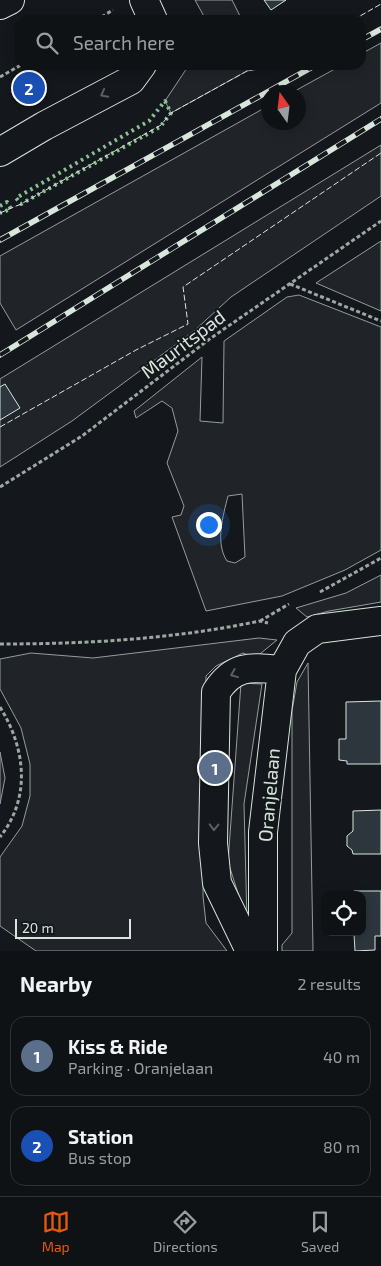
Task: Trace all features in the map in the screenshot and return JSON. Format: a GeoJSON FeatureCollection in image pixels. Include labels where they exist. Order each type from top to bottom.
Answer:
{"type":"FeatureCollection","features":[{"type":"Feature","properties":{"kind":"street"},"geometry":{"type":"LineString","coordinates":[[0,5],[10,0]]}},
{"type":"Feature","properties":{"kind":"street"},"geometry":{"type":"LineString","coordinates":[[132,3],[147,15]]}},
{"type":"Feature","properties":{"kind":"street"},"geometry":{"type":"LineString","coordinates":[[0,152],[44,126],[131,80],[138,70]]}},
{"type":"Feature","properties":{"kind":"street"},"geometry":{"type":"LineString","coordinates":[[297,643],[317,629],[381,621]]}},
{"type":"Feature","properties":{"kind":"street","name":"Oranjelaan"},"geometry":{"type":"LineString","coordinates":[[263,951],[263,832],[282,670],[297,643]]}},
{"type":"Feature","properties":{"kind":"street"},"geometry":{"type":"LineString","coordinates":[[250,951],[217,882],[213,843],[216,692],[225,677],[251,667],[282,670]]}},
{"type":"Feature","properties":{"kind":"path"},"geometry":{"type":"LineString","coordinates":[[107,15],[132,3]]}},
{"type":"Feature","properties":{"kind":"path"},"geometry":{"type":"LineString","coordinates":[[1,77],[15,69]]}},
{"type":"Feature","properties":{"kind":"path","name":"Mauritspad"},"geometry":{"type":"LineString","coordinates":[[0,487],[82,436],[211,338],[381,221]]}},
{"type":"Feature","properties":{"kind":"path"},"geometry":{"type":"LineString","coordinates":[[289,284],[381,321]]}},
{"type":"Feature","properties":{"kind":"path"},"geometry":{"type":"LineString","coordinates":[[318,593],[381,558]]}},
{"type":"Feature","properties":{"kind":"path"},"geometry":{"type":"LineString","coordinates":[[0,644],[90,644],[222,629],[260,620],[292,602]]}},
{"type":"Feature","properties":{"kind":"path"},"geometry":{"type":"LineString","coordinates":[[260,620],[282,628],[297,643]]}},
{"type":"Feature","properties":{"kind":"path"},"geometry":{"type":"LineString","coordinates":[[0,707],[9,721],[17,749],[22,786],[19,804],[10,825],[0,837]]}},
{"type":"Feature","properties":{"kind":"shaded area"},"geometry":{"type":"Polygon","coordinates":[[[195,0],[232,0],[240,15],[203,15],[195,0]]]}},
{"type":"Feature","properties":{"kind":"shaded area"},"geometry":{"type":"Polygon","coordinates":[[[381,43],[381,103],[16,330],[0,303],[0,256],[261,110],[261,130],[306,130],[306,85],[333,70],[366,70],[366,51],[381,43]]]}},
{"type":"Feature","properties":{"kind":"shaded area"},"geometry":{"type":"Polygon","coordinates":[[[186,70],[253,70],[247,71],[171,113],[165,101],[186,70]]]}},
{"type":"Feature","properties":{"kind":"shaded area"},"geometry":{"type":"Polygon","coordinates":[[[381,145],[381,196],[231,297],[194,331],[72,421],[0,467],[0,379],[381,145]]]}},
{"type":"Feature","properties":{"kind":"shaded area"},"geometry":{"type":"Polygon","coordinates":[[[381,241],[381,311],[316,283],[381,241]]]}},
{"type":"Feature","properties":{"kind":"shaded area"},"geometry":{"type":"Polygon","coordinates":[[[299,295],[381,327],[381,550],[345,570],[282,596],[206,611],[172,517],[181,515],[184,506],[167,463],[178,431],[172,408],[162,401],[136,418],[134,411],[202,357],[200,421],[223,423],[224,341],[287,297],[299,295]],[[242,494],[228,496],[221,529],[223,554],[227,561],[235,563],[245,557],[242,494]]]}},
{"type":"Feature","properties":{"kind":"shaded area"},"geometry":{"type":"Polygon","coordinates":[[[381,575],[381,602],[329,611],[307,617],[296,608],[346,593],[381,575]]]}},
{"type":"Feature","properties":{"kind":"shaded area"},"geometry":{"type":"Polygon","coordinates":[[[259,638],[277,640],[255,658],[243,653],[216,666],[206,676],[203,896],[206,923],[227,951],[36,951],[0,926],[0,857],[22,826],[30,796],[30,764],[21,728],[0,689],[0,659],[31,653],[93,658],[259,638]]]}},
{"type":"Feature","properties":{"kind":"shaded area"},"geometry":{"type":"Polygon","coordinates":[[[308,663],[313,951],[282,951],[282,945],[292,933],[292,711],[297,682],[308,663]]]}},
{"type":"Feature","properties":{"kind":"shaded area"},"geometry":{"type":"Polygon","coordinates":[[[241,683],[262,684],[244,804],[247,921],[228,862],[241,683]]]}},
{"type":"Feature","properties":{"kind":"shaded area"},"geometry":{"type":"Polygon","coordinates":[[[0,752],[5,778],[0,804],[0,752]]]}},
{"type":"Feature","properties":{"kind":"building"},"geometry":{"type":"Polygon","coordinates":[[[264,0],[286,0],[271,10],[264,0]]]}},
{"type":"Feature","properties":{"kind":"building"},"geometry":{"type":"Polygon","coordinates":[[[5,384],[20,408],[0,420],[0,387],[5,384]]]}},
{"type":"Feature","properties":{"kind":"building"},"geometry":{"type":"Polygon","coordinates":[[[381,701],[381,764],[347,764],[347,761],[339,760],[339,739],[346,739],[346,702],[381,701]]]}},
{"type":"Feature","properties":{"kind":"building"},"geometry":{"type":"Polygon","coordinates":[[[381,810],[381,854],[353,854],[352,850],[347,846],[347,836],[353,831],[353,811],[381,810]]]}},
{"type":"Feature","properties":{"kind":"building"},"geometry":{"type":"Polygon","coordinates":[[[366,891],[381,891],[381,936],[375,936],[375,950],[355,951],[354,936],[366,936],[366,891]]]}},
{"type":"Feature","properties":{"kind":"railway"},"geometry":{"type":"LineString","coordinates":[[366,37],[381,29]]}},
{"type":"Feature","properties":{"kind":"railway"},"geometry":{"type":"LineString","coordinates":[[0,240],[307,70]]}},
{"type":"Feature","properties":{"kind":"railway"},"geometry":{"type":"LineString","coordinates":[[0,355],[381,119]]}},
{"type":"Feature","properties":{"kind":"hedge"},"geometry":{"type":"LineString","coordinates":[[165,101],[171,113],[160,127],[21,204],[16,198],[149,121],[165,101]]}},
{"type":"Feature","properties":{"kind":"hedge"},"geometry":{"type":"LineString","coordinates":[[0,206],[7,202],[11,209],[0,213]]}},
{"type":"Feature","properties":{"kind":"fence"},"geometry":{"type":"LineString","coordinates":[[362,15],[381,4]]}},
{"type":"Feature","properties":{"kind":"fence"},"geometry":{"type":"LineString","coordinates":[[0,213],[21,204],[161,125],[171,113],[251,70]]}},
{"type":"Feature","properties":{"kind":"fence"},"geometry":{"type":"LineString","coordinates":[[0,427],[136,350],[188,324],[183,287],[381,153]]}},
{"type":"Feature","properties":{"kind":"place","name":"Station"},"geometry":{"type":"Point","coordinates":[29,88]}},
{"type":"Feature","properties":{"kind":"place","name":"Kiss & Ride"},"geometry":{"type":"Point","coordinates":[215,768]}}]}
